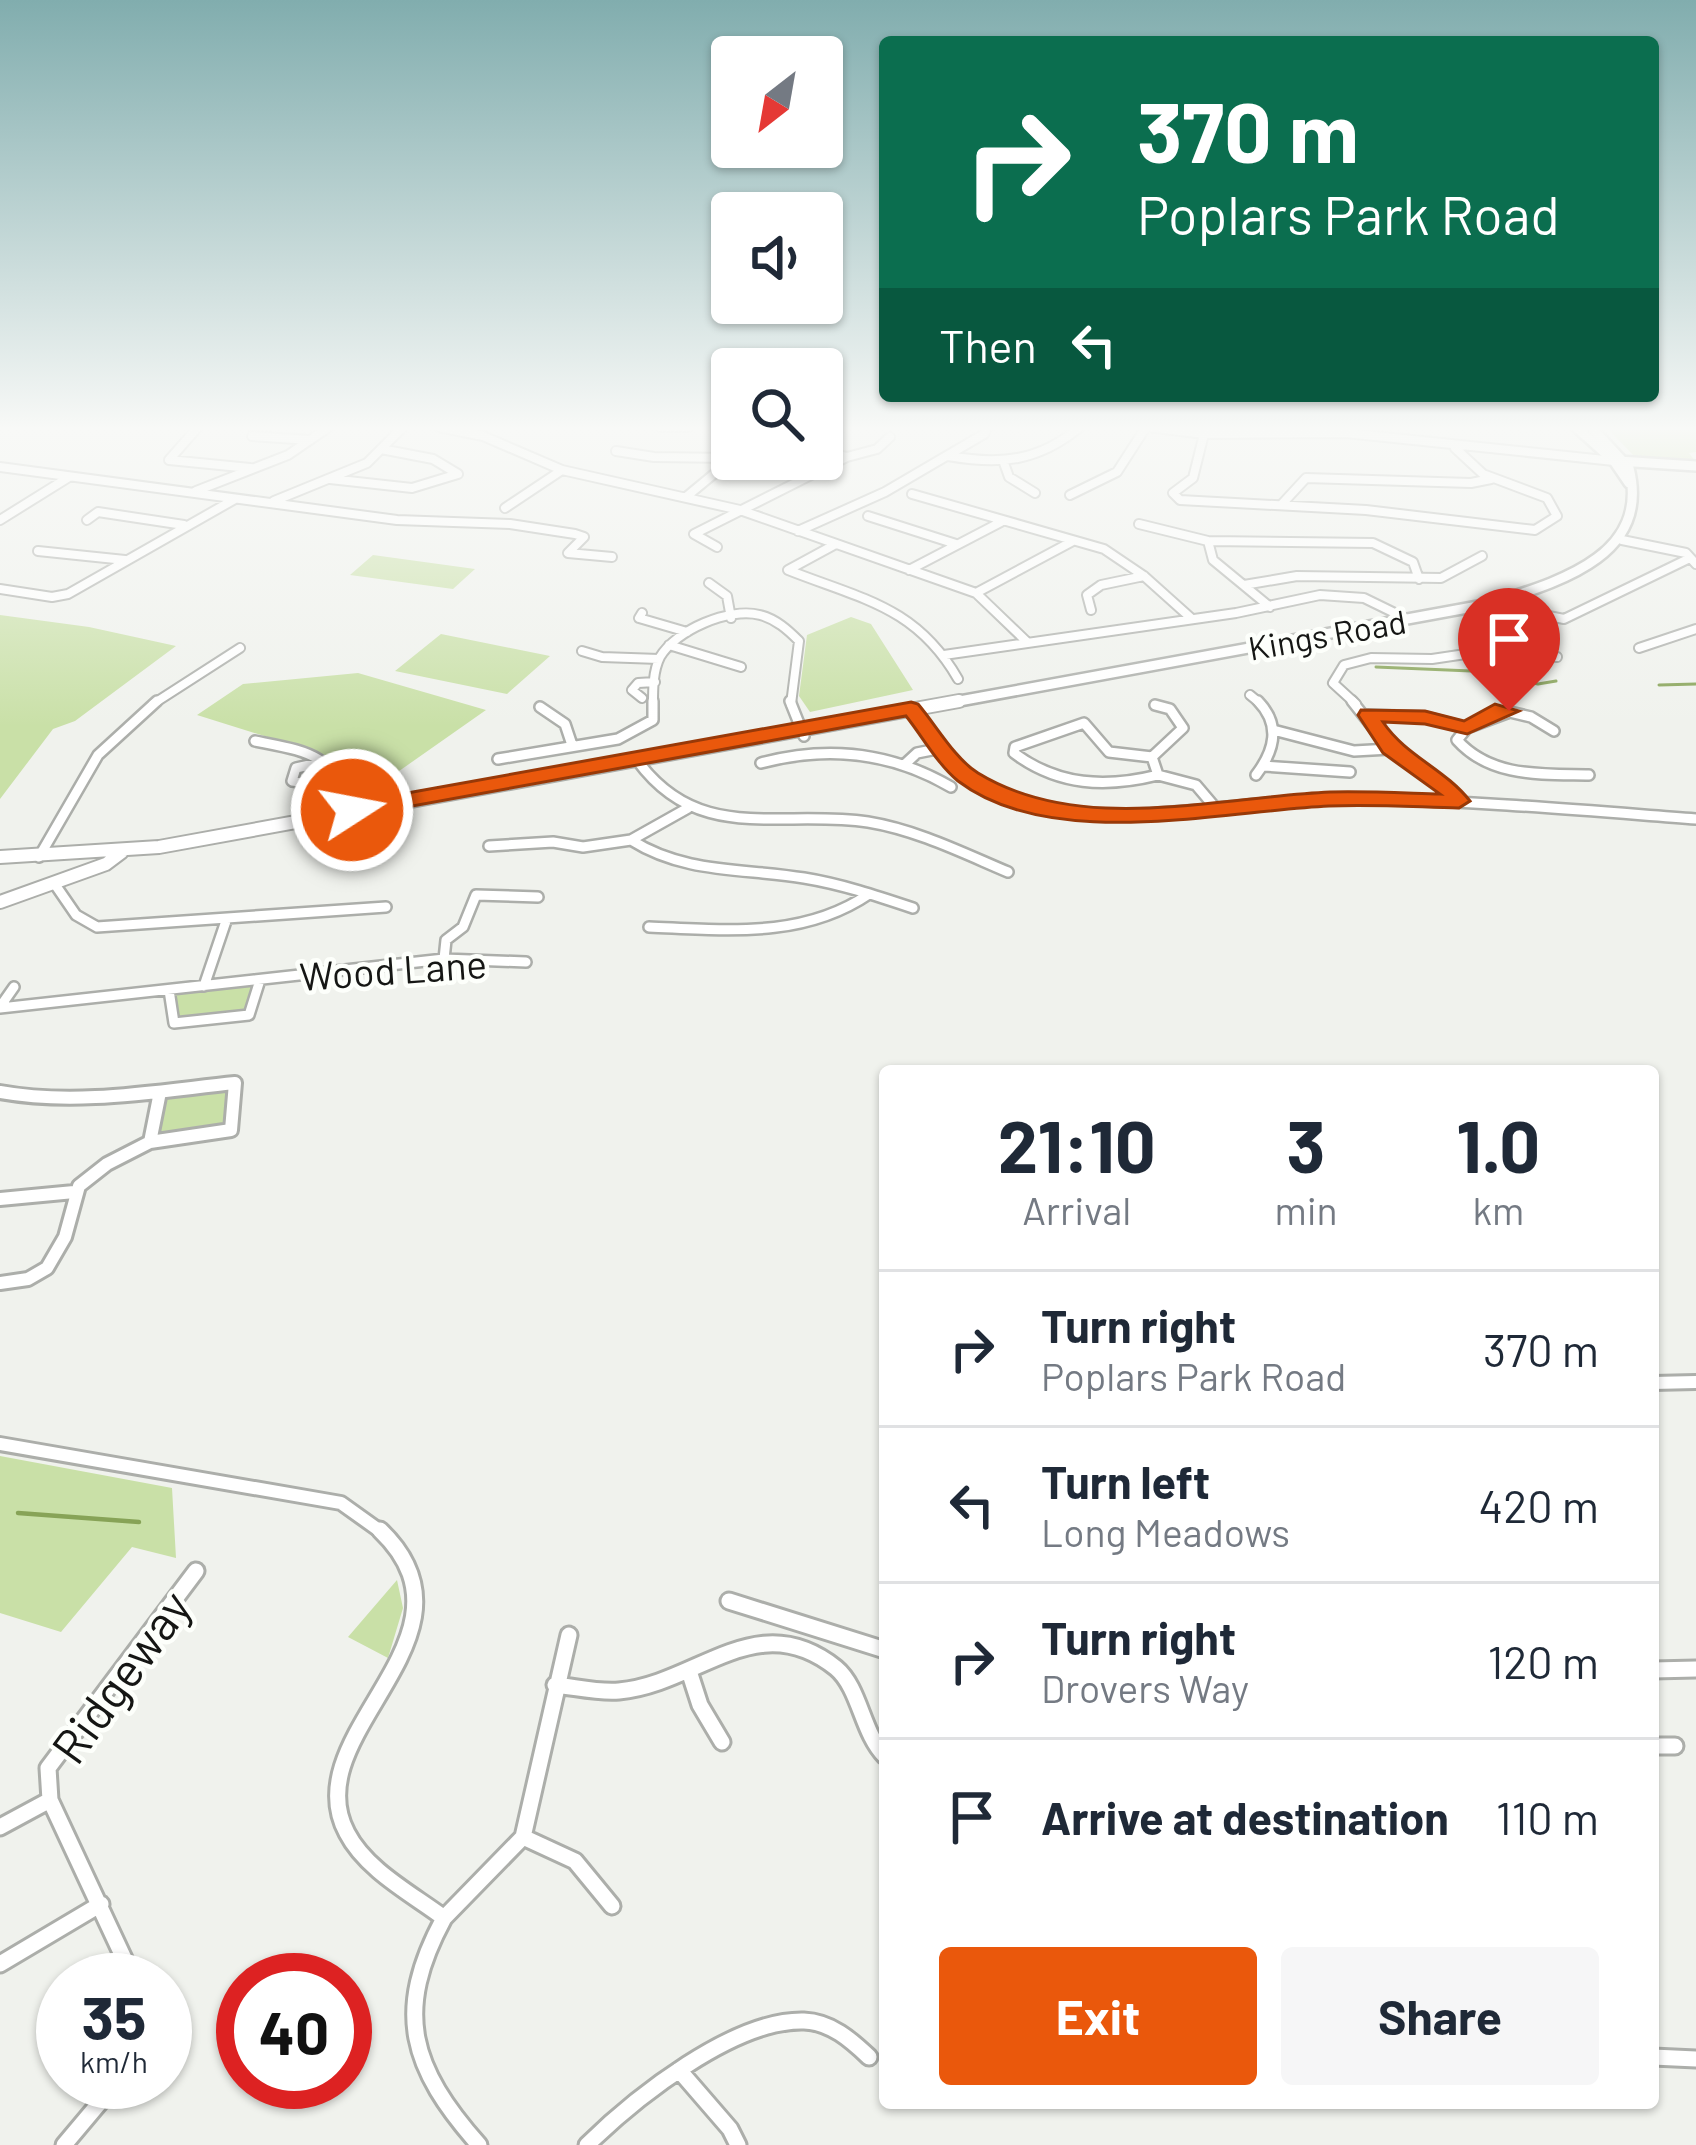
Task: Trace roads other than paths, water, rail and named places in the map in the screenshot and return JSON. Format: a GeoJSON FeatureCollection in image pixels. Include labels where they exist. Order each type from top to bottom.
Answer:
{"type":"FeatureCollection","features":[{"type":"Feature","properties":{"kind":"street"},"geometry":{"type":"LineString","coordinates":[[0,589],[52,597],[68,594],[180,527]]}},
{"type":"Feature","properties":{"kind":"street"},"geometry":{"type":"LineString","coordinates":[[530,527],[584,538],[568,553],[612,557]]}},
{"type":"Feature","properties":{"kind":"street"},"geometry":{"type":"LineString","coordinates":[[707,527],[694,534],[717,547]]}},
{"type":"Feature","properties":{"kind":"street"},"geometry":{"type":"LineString","coordinates":[[787,527],[976,593],[1026,641]]}},
{"type":"Feature","properties":{"kind":"street"},"geometry":{"type":"LineString","coordinates":[[798,531],[807,527]]}},
{"type":"Feature","properties":{"kind":"street"},"geometry":{"type":"LineString","coordinates":[[903,527],[956,544]]}},
{"type":"Feature","properties":{"kind":"street"},"geometry":{"type":"LineString","coordinates":[[909,571],[991,527]]}},
{"type":"Feature","properties":{"kind":"street"},"geometry":{"type":"LineString","coordinates":[[1022,527],[1104,549],[1144,576],[1192,619]]}},
{"type":"Feature","properties":{"kind":"street"},"geometry":{"type":"LineString","coordinates":[[1127,532],[1135,527]]}},
{"type":"Feature","properties":{"kind":"street"},"geometry":{"type":"LineString","coordinates":[[1160,527],[1208,541],[1373,543],[1413,562],[1419,579]]}},
{"type":"Feature","properties":{"kind":"street"},"geometry":{"type":"LineString","coordinates":[[1507,527],[1540,527]]}},
{"type":"Feature","properties":{"kind":"street"},"geometry":{"type":"LineString","coordinates":[[1627,527],[1622,540],[1693,561]]}},
{"type":"Feature","properties":{"kind":"street"},"geometry":{"type":"LineString","coordinates":[[976,593],[1075,540]]}},
{"type":"Feature","properties":{"kind":"street","name":"Kings Road"},"geometry":{"type":"LineString","coordinates":[[0,902],[106,864],[122,852],[914,712],[1489,604],[1553,583],[1602,560],[1622,540]]}},
{"type":"Feature","properties":{"kind":"street"},"geometry":{"type":"LineString","coordinates":[[1208,541],[1213,560],[1270,607]]}},
{"type":"Feature","properties":{"kind":"street"},"geometry":{"type":"LineString","coordinates":[[834,545],[792,565],[789,572],[908,617],[944,655],[958,679]]}},
{"type":"Feature","properties":{"kind":"street"},"geometry":{"type":"LineString","coordinates":[[38,551],[125,560]]}},
{"type":"Feature","properties":{"kind":"street"},"geometry":{"type":"LineString","coordinates":[[1244,585],[1297,577],[1419,579],[1455,573],[1482,556]]}},
{"type":"Feature","properties":{"kind":"street"},"geometry":{"type":"LineString","coordinates":[[1489,604],[1564,619],[1693,561]]}},
{"type":"Feature","properties":{"kind":"street"},"geometry":{"type":"LineString","coordinates":[[1091,610],[1087,595],[1101,585],[1144,576]]}},
{"type":"Feature","properties":{"kind":"street"},"geometry":{"type":"LineString","coordinates":[[709,586],[727,596],[730,618]]}},
{"type":"Feature","properties":{"kind":"street"},"geometry":{"type":"LineString","coordinates":[[944,655],[1270,607],[1320,595],[1364,598],[1408,620]]}},
{"type":"Feature","properties":{"kind":"street"},"geometry":{"type":"LineString","coordinates":[[642,613],[639,618],[687,632]]}},
{"type":"Feature","properties":{"kind":"street"},"geometry":{"type":"LineString","coordinates":[[498,759],[618,740],[653,720],[658,659],[669,645],[687,632],[756,613],[783,625],[800,640],[790,700],[801,732]]}},
{"type":"Feature","properties":{"kind":"street"},"geometry":{"type":"LineString","coordinates":[[1639,648],[1696,629]]}},
{"type":"Feature","properties":{"kind":"street"},"geometry":{"type":"LineString","coordinates":[[669,645],[741,667]]}},
{"type":"Feature","properties":{"kind":"street"},"geometry":{"type":"LineString","coordinates":[[39,857],[83,775],[111,739],[183,680],[240,648]]}},
{"type":"Feature","properties":{"kind":"street"},"geometry":{"type":"LineString","coordinates":[[1459,801],[1444,784],[1390,748],[1368,715],[1333,683],[1344,665],[1506,648],[1557,657]]}},
{"type":"Feature","properties":{"kind":"street"},"geometry":{"type":"LineString","coordinates":[[582,651],[602,657],[658,659]]}},
{"type":"Feature","properties":{"kind":"street"},"geometry":{"type":"LineString","coordinates":[[642,698],[632,690],[638,682],[655,682]]}},
{"type":"Feature","properties":{"kind":"street"},"geometry":{"type":"LineString","coordinates":[[1250,695],[1265,704],[1277,731],[1260,770],[1350,772]]}},
{"type":"Feature","properties":{"kind":"street"},"geometry":{"type":"LineString","coordinates":[[1155,705],[1171,707],[1183,728],[1152,757],[1109,752],[1084,723],[1048,732],[1013,753],[1056,776],[1083,783],[1128,784],[1158,775],[1196,785],[1213,805]]}},
{"type":"Feature","properties":{"kind":"street"},"geometry":{"type":"LineString","coordinates":[[540,707],[565,724],[572,745]]}},
{"type":"Feature","properties":{"kind":"street"},"geometry":{"type":"LineString","coordinates":[[1554,731],[1540,721],[1495,711],[1457,740],[1461,748],[1497,767],[1589,775]]}},
{"type":"Feature","properties":{"kind":"street"},"geometry":{"type":"LineString","coordinates":[[914,712],[964,775],[1045,810],[1105,815],[1334,799],[1459,801],[1696,819]]}},
{"type":"Feature","properties":{"kind":"street"},"geometry":{"type":"LineString","coordinates":[[1368,715],[1425,717],[1467,728]]}},
{"type":"Feature","properties":{"kind":"street"},"geometry":{"type":"LineString","coordinates":[[1277,731],[1354,751],[1390,748]]}},
{"type":"Feature","properties":{"kind":"street"},"geometry":{"type":"LineString","coordinates":[[255,741],[328,761],[347,788],[352,810]]}},
{"type":"Feature","properties":{"kind":"street"},"geometry":{"type":"LineString","coordinates":[[904,765],[917,753],[942,748]]}},
{"type":"Feature","properties":{"kind":"street"},"geometry":{"type":"LineString","coordinates":[[761,763],[809,752],[845,752],[904,765],[951,787]]}},
{"type":"Feature","properties":{"kind":"street"},"geometry":{"type":"LineString","coordinates":[[1152,757],[1158,775]]}},
{"type":"Feature","properties":{"kind":"street"},"geometry":{"type":"LineString","coordinates":[[638,760],[662,794],[688,808],[764,821],[865,821],[928,839],[1008,872]]}},
{"type":"Feature","properties":{"kind":"street"},"geometry":{"type":"LineString","coordinates":[[328,761],[296,768],[292,781],[347,788]]}},
{"type":"Feature","properties":{"kind":"street"},"geometry":{"type":"LineString","coordinates":[[385,849],[368,845],[393,820],[389,803]]}},
{"type":"Feature","properties":{"kind":"street"},"geometry":{"type":"LineString","coordinates":[[489,847],[533,842],[583,847],[632,840],[688,808]]}},
{"type":"Feature","properties":{"kind":"street"},"geometry":{"type":"LineString","coordinates":[[533,842],[534,830]]}},
{"type":"Feature","properties":{"kind":"street"},"geometry":{"type":"LineString","coordinates":[[632,840],[653,857],[686,866],[802,878],[914,908]]}},
{"type":"Feature","properties":{"kind":"street"},"geometry":{"type":"LineString","coordinates":[[0,857],[122,852]]}},
{"type":"Feature","properties":{"kind":"street"},"geometry":{"type":"LineString","coordinates":[[54,883],[76,916],[97,928],[386,907]]}},
{"type":"Feature","properties":{"kind":"street"},"geometry":{"type":"LineString","coordinates":[[649,927],[796,925],[858,903],[869,894]]}},
{"type":"Feature","properties":{"kind":"street"},"geometry":{"type":"LineString","coordinates":[[444,959],[446,940],[463,927],[476,895],[538,897]]}},
{"type":"Feature","properties":{"kind":"street"},"geometry":{"type":"LineString","coordinates":[[204,986],[226,921]]}},
{"type":"Feature","properties":{"kind":"street","name":"Wood Lane"},"geometry":{"type":"LineString","coordinates":[[0,1008],[444,959],[526,962]]}},
{"type":"Feature","properties":{"kind":"street","name":"Wood Lane"},"geometry":{"type":"LineString","coordinates":[[169,990],[174,1023],[249,1015],[260,980]]}},
{"type":"Feature","properties":{"kind":"street","name":"Wood Lane"},"geometry":{"type":"LineString","coordinates":[[0,1008],[14,987]]}},
{"type":"Feature","properties":{"kind":"street"},"geometry":{"type":"LineString","coordinates":[[0,1092],[46,1098],[235,1083],[231,1130],[150,1142],[96,1173],[74,1192],[0,1199]]}},
{"type":"Feature","properties":{"kind":"street"},"geometry":{"type":"LineString","coordinates":[[150,1142],[160,1092]]}},
{"type":"Feature","properties":{"kind":"street"},"geometry":{"type":"LineString","coordinates":[[0,1283],[25,1282],[48,1272],[60,1252],[74,1192]]}},
{"type":"Feature","properties":{"kind":"street"},"geometry":{"type":"LineString","coordinates":[[1659,1383],[1696,1382]]}},
{"type":"Feature","properties":{"kind":"street"},"geometry":{"type":"LineString","coordinates":[[0,1444],[341,1503],[377,1521],[402,1547],[414,1609],[405,1649],[378,1704],[345,1750],[334,1791],[348,1837],[444,1918]]}},
{"type":"Feature","properties":{"kind":"street","name":"Ridgeway"},"geometry":{"type":"LineString","coordinates":[[122,1953],[50,1800],[49,1768],[196,1571]]}},
{"type":"Feature","properties":{"kind":"street"},"geometry":{"type":"LineString","coordinates":[[729,1601],[879,1647]]}},
{"type":"Feature","properties":{"kind":"street"},"geometry":{"type":"LineString","coordinates":[[479,2145],[443,2108],[418,2065],[413,2033],[416,1977],[426,1945],[444,1918],[523,1837],[569,1634]]}},
{"type":"Feature","properties":{"kind":"street"},"geometry":{"type":"LineString","coordinates":[[555,1685],[620,1691],[689,1671],[745,1643],[805,1650],[840,1671],[879,1750]]}},
{"type":"Feature","properties":{"kind":"street"},"geometry":{"type":"LineString","coordinates":[[1659,1670],[1696,1669]]}},
{"type":"Feature","properties":{"kind":"street"},"geometry":{"type":"LineString","coordinates":[[689,1671],[700,1705],[722,1742]]}},
{"type":"Feature","properties":{"kind":"street"},"geometry":{"type":"LineString","coordinates":[[1659,1746],[1675,1746]]}},
{"type":"Feature","properties":{"kind":"street"},"geometry":{"type":"LineString","coordinates":[[0,1827],[50,1800]]}},
{"type":"Feature","properties":{"kind":"street"},"geometry":{"type":"LineString","coordinates":[[523,1837],[566,1850],[594,1874],[613,1906]]}},
{"type":"Feature","properties":{"kind":"street"},"geometry":{"type":"LineString","coordinates":[[0,1964],[100,1904]]}},
{"type":"Feature","properties":{"kind":"street"},"geometry":{"type":"LineString","coordinates":[[587,2145],[679,2070],[749,2034],[800,2020],[838,2029],[868,2057]]}},
{"type":"Feature","properties":{"kind":"street"},"geometry":{"type":"LineString","coordinates":[[1659,2057],[1696,2059]]}},
{"type":"Feature","properties":{"kind":"street"},"geometry":{"type":"LineString","coordinates":[[679,2070],[730,2129],[738,2145]]}},
{"type":"Feature","properties":{"kind":"street"},"geometry":{"type":"LineString","coordinates":[[64,2145],[95,2109]]}},
{"type":"Feature","properties":{"kind":"waterway"},"geometry":{"type":"LineString","coordinates":[[1376,667],[1471,671],[1538,684],[1556,681]]}},
{"type":"Feature","properties":{"kind":"waterway"},"geometry":{"type":"LineString","coordinates":[[1659,685],[1696,684]]}},
{"type":"Feature","properties":{"kind":"waterway"},"geometry":{"type":"LineString","coordinates":[[18,1513],[139,1522]]}}]}
